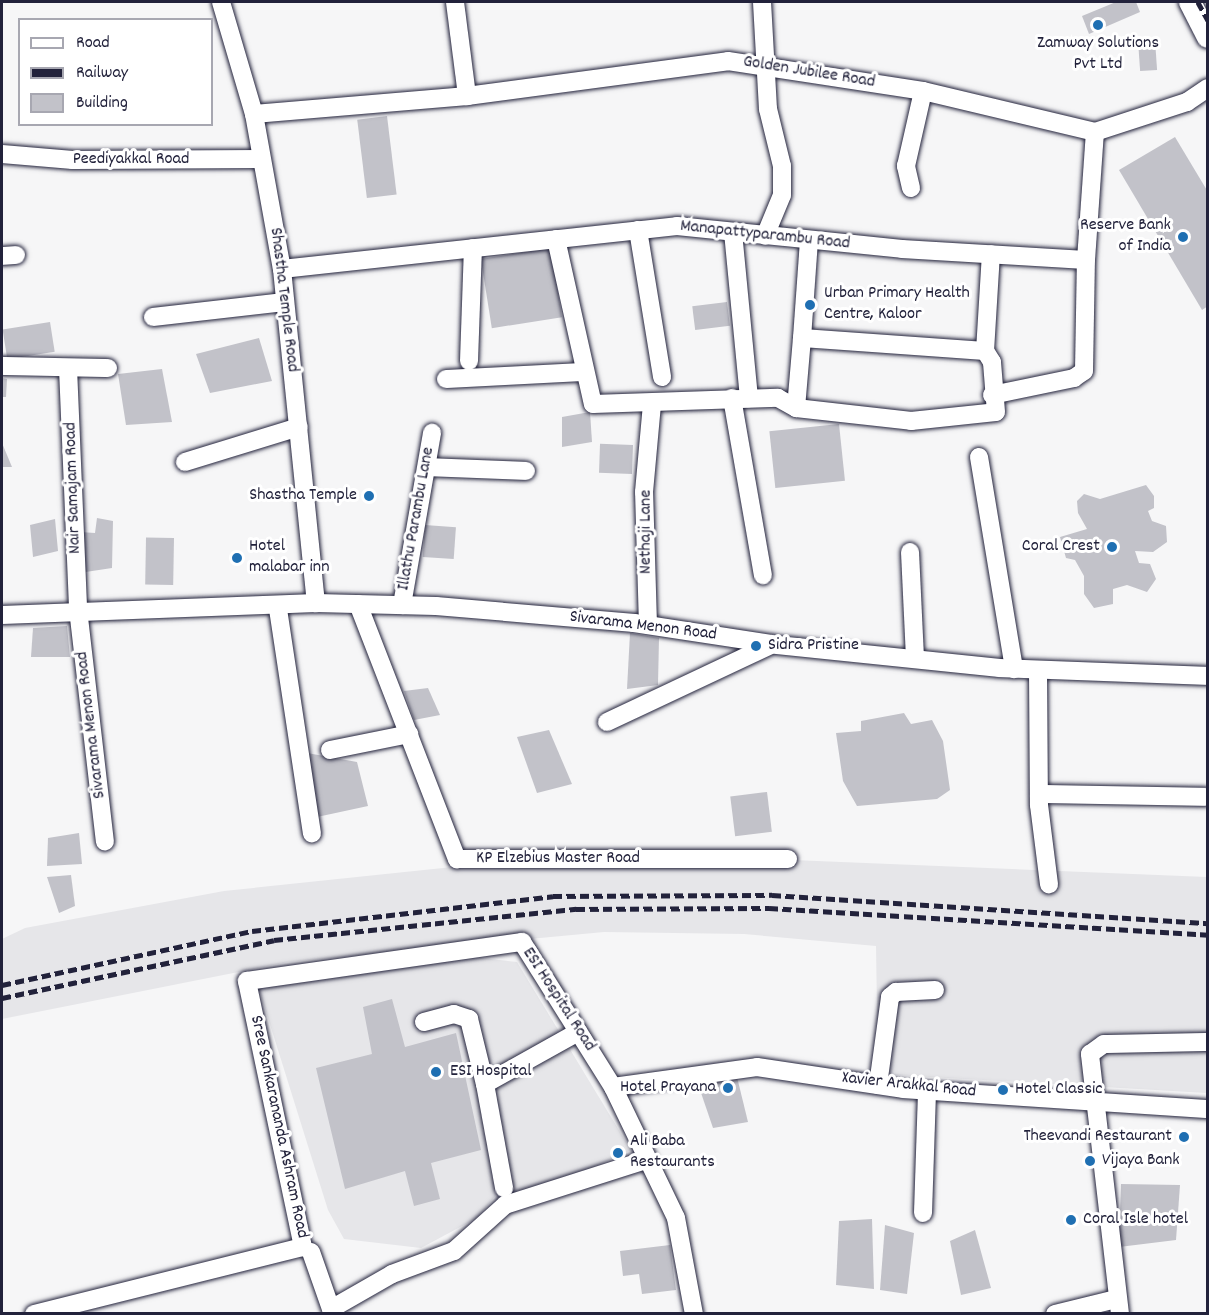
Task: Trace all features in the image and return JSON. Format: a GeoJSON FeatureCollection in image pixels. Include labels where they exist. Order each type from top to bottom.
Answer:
{"type":"FeatureCollection","features":[{"type":"Feature","properties":{"kind":"main road"},"geometry":{"type":"LineString","coordinates":[[1190,2],[1208,37]]}},
{"type":"Feature","properties":{"kind":"street","name":"Shastha Temple Road"},"geometry":{"type":"LineString","coordinates":[[221,2],[254,114],[282,269],[316,603]]}},
{"type":"Feature","properties":{"kind":"street"},"geometry":{"type":"LineString","coordinates":[[455,2],[467,96]]}},
{"type":"Feature","properties":{"kind":"street"},"geometry":{"type":"LineString","coordinates":[[762,2],[766,64],[782,195],[765,236]]}},
{"type":"Feature","properties":{"kind":"street","name":"Golden Jubilee Road"},"geometry":{"type":"LineString","coordinates":[[254,114],[467,96],[728,61],[766,64],[923,91],[1095,132]]}},
{"type":"Feature","properties":{"kind":"street"},"geometry":{"type":"LineString","coordinates":[[992,395],[1074,378],[1084,370],[1086,260],[1095,132],[1187,102],[1208,88]]}},
{"type":"Feature","properties":{"kind":"street"},"geometry":{"type":"LineString","coordinates":[[911,188],[906,165],[923,91]]}},
{"type":"Feature","properties":{"kind":"street","name":"Peediyakkal Road"},"geometry":{"type":"LineString","coordinates":[[2,154],[73,160],[261,159]]}},
{"type":"Feature","properties":{"kind":"street","name":"Manapattyparambu Road"},"geometry":{"type":"LineString","coordinates":[[282,269],[677,226],[809,240],[1086,260]]}},
{"type":"Feature","properties":{"kind":"street"},"geometry":{"type":"LineString","coordinates":[[638,230],[662,377]]}},
{"type":"Feature","properties":{"kind":"street"},"geometry":{"type":"LineString","coordinates":[[733,232],[740,398],[763,574]]}},
{"type":"Feature","properties":{"kind":"street"},"geometry":{"type":"LineString","coordinates":[[556,239],[583,372],[593,404],[652,404],[740,398],[778,398],[796,408],[949,421],[996,412],[992,395],[992,362],[985,351],[991,254]]}},
{"type":"Feature","properties":{"kind":"street"},"geometry":{"type":"LineString","coordinates":[[796,408],[809,240]]}},
{"type":"Feature","properties":{"kind":"street"},"geometry":{"type":"LineString","coordinates":[[469,361],[472,248]]}},
{"type":"Feature","properties":{"kind":"street"},"geometry":{"type":"LineString","coordinates":[[153,317],[284,302]]}},
{"type":"Feature","properties":{"kind":"street"},"geometry":{"type":"LineString","coordinates":[[802,338],[985,351]]}},
{"type":"Feature","properties":{"kind":"street"},"geometry":{"type":"LineString","coordinates":[[2,366],[108,368]]}},
{"type":"Feature","properties":{"kind":"street","name":"Nair Samajam Road"},"geometry":{"type":"LineString","coordinates":[[68,368],[78,609]]}},
{"type":"Feature","properties":{"kind":"street"},"geometry":{"type":"LineString","coordinates":[[446,379],[583,372]]}},
{"type":"Feature","properties":{"kind":"street","name":"Nethaji Lane"},"geometry":{"type":"LineString","coordinates":[[648,625],[644,492],[652,404]]}},
{"type":"Feature","properties":{"kind":"street"},"geometry":{"type":"LineString","coordinates":[[185,462],[299,427]]}},
{"type":"Feature","properties":{"kind":"street","name":"Illathu Parambu Lane"},"geometry":{"type":"LineString","coordinates":[[402,605],[432,433]]}},
{"type":"Feature","properties":{"kind":"street"},"geometry":{"type":"LineString","coordinates":[[979,457],[1014,669]]}},
{"type":"Feature","properties":{"kind":"street"},"geometry":{"type":"LineString","coordinates":[[428,466],[526,471]]}},
{"type":"Feature","properties":{"kind":"street"},"geometry":{"type":"LineString","coordinates":[[910,552],[915,659]]}},
{"type":"Feature","properties":{"kind":"street","name":"Sivarama Menon Road"},"geometry":{"type":"LineString","coordinates":[[2,615],[78,609],[278,609],[316,603],[402,605],[648,625],[773,644],[1014,669],[1208,676]]}},
{"type":"Feature","properties":{"kind":"street","name":"KP Elzebius Master Road"},"geometry":{"type":"LineString","coordinates":[[358,604],[457,859],[788,859]]}},
{"type":"Feature","properties":{"kind":"street","name":"Sivarama Menon Road"},"geometry":{"type":"LineString","coordinates":[[78,609],[105,841]]}},
{"type":"Feature","properties":{"kind":"street"},"geometry":{"type":"LineString","coordinates":[[278,609],[312,833]]}},
{"type":"Feature","properties":{"kind":"street"},"geometry":{"type":"LineString","coordinates":[[607,722],[773,644]]}},
{"type":"Feature","properties":{"kind":"street"},"geometry":{"type":"LineString","coordinates":[[1038,670],[1039,795],[1049,884]]}},
{"type":"Feature","properties":{"kind":"street"},"geometry":{"type":"LineString","coordinates":[[330,750],[409,734]]}},
{"type":"Feature","properties":{"kind":"street"},"geometry":{"type":"LineString","coordinates":[[1039,795],[1205,797]]}},
{"type":"Feature","properties":{"kind":"street","name":"ESI Hospital Road"},"geometry":{"type":"LineString","coordinates":[[247,981],[522,942],[613,1087],[646,1160],[676,1218],[694,1314]]}},
{"type":"Feature","properties":{"kind":"street","name":"Sree Sankarananda Ashram Road"},"geometry":{"type":"LineString","coordinates":[[39,1313],[303,1247],[247,981]]}},
{"type":"Feature","properties":{"kind":"street"},"geometry":{"type":"LineString","coordinates":[[878,1085],[890,997],[896,992],[935,990]]}},
{"type":"Feature","properties":{"kind":"street"},"geometry":{"type":"LineString","coordinates":[[424,1022],[454,1014],[469,1018],[485,1084],[504,1188]]}},
{"type":"Feature","properties":{"kind":"street"},"geometry":{"type":"LineString","coordinates":[[485,1084],[579,1032]]}},
{"type":"Feature","properties":{"kind":"street"},"geometry":{"type":"LineString","coordinates":[[1055,1314],[1118,1306],[1093,1101],[1094,1047],[1208,1042]]}},
{"type":"Feature","properties":{"kind":"street","name":"Xavier Arakkal Road"},"geometry":{"type":"LineString","coordinates":[[613,1087],[757,1067],[927,1091],[1208,1109]]}},
{"type":"Feature","properties":{"kind":"street"},"geometry":{"type":"LineString","coordinates":[[923,1213],[927,1091]]}},
{"type":"Feature","properties":{"kind":"street"},"geometry":{"type":"LineString","coordinates":[[311,1252],[331,1309],[347,1307],[392,1274],[454,1251],[505,1204],[646,1160]]}},
{"type":"Feature","properties":{"kind":"shaded area"},"geometry":{"type":"Polygon","coordinates":[[[596,852],[1207,877],[1207,1093],[878,1074],[876,946],[744,934],[604,932],[288,962],[2,1019],[2,939],[25,928],[224,891],[596,852]]]}},
{"type":"Feature","properties":{"kind":"shaded area","name":"ESI Hospital"},"geometry":{"type":"Polygon","coordinates":[[[474,957],[517,962],[631,1150],[560,1182],[496,1195],[477,1218],[421,1248],[344,1239],[328,1210],[258,986],[474,957]]]}},
{"type":"Feature","properties":{"kind":"building","name":"Zamway Solutions Pvt Ltd"},"geometry":{"type":"Polygon","coordinates":[[[1116,2],[1136,2],[1140,12],[1089,34],[1082,16],[1116,2]]]}},
{"type":"Feature","properties":{"kind":"building"},"geometry":{"type":"Polygon","coordinates":[[[1155,40],[1157,70],[1140,71],[1138,41],[1155,40]]]}},
{"type":"Feature","properties":{"kind":"building"},"geometry":{"type":"Polygon","coordinates":[[[387,116],[397,194],[367,198],[357,120],[387,116]]]}},
{"type":"Feature","properties":{"kind":"building","name":"Reserve Bank of India"},"geometry":{"type":"Polygon","coordinates":[[[1175,137],[1208,192],[1208,306],[1202,310],[1119,170],[1175,137]]]}},
{"type":"Feature","properties":{"kind":"building"},"geometry":{"type":"Polygon","coordinates":[[[551,248],[562,317],[492,328],[481,259],[551,248]]]}},
{"type":"Feature","properties":{"kind":"building"},"geometry":{"type":"Polygon","coordinates":[[[727,302],[730,326],[695,330],[692,306],[727,302]]]}},
{"type":"Feature","properties":{"kind":"building"},"geometry":{"type":"Polygon","coordinates":[[[50,322],[55,352],[7,359],[3,330],[50,322]]]}},
{"type":"Feature","properties":{"kind":"building"},"geometry":{"type":"Polygon","coordinates":[[[259,338],[272,381],[210,393],[196,354],[259,338]]]}},
{"type":"Feature","properties":{"kind":"building"},"geometry":{"type":"Polygon","coordinates":[[[162,369],[172,422],[126,425],[118,374],[162,369]]]}},
{"type":"Feature","properties":{"kind":"building"},"geometry":{"type":"Polygon","coordinates":[[[2,378],[7,379],[6,397],[2,397],[2,378]]]}},
{"type":"Feature","properties":{"kind":"building"},"geometry":{"type":"Polygon","coordinates":[[[590,412],[592,442],[562,447],[562,417],[590,412]]]}},
{"type":"Feature","properties":{"kind":"building"},"geometry":{"type":"Polygon","coordinates":[[[839,424],[845,481],[775,488],[769,431],[839,424]]]}},
{"type":"Feature","properties":{"kind":"building"},"geometry":{"type":"Polygon","coordinates":[[[2,443],[12,467],[2,467],[2,443]]]}},
{"type":"Feature","properties":{"kind":"building"},"geometry":{"type":"Polygon","coordinates":[[[600,444],[633,445],[632,474],[599,473],[600,444]]]}},
{"type":"Feature","properties":{"kind":"building","name":"Coral Crest"},"geometry":{"type":"Polygon","coordinates":[[[1146,485],[1154,496],[1154,508],[1148,511],[1152,521],[1166,526],[1167,542],[1153,552],[1135,551],[1139,563],[1150,564],[1156,579],[1147,592],[1127,585],[1113,589],[1113,604],[1094,608],[1084,594],[1084,576],[1075,560],[1066,558],[1060,537],[1087,529],[1078,513],[1077,501],[1084,494],[1100,499],[1146,485]]]}},
{"type":"Feature","properties":{"kind":"building"},"geometry":{"type":"Polygon","coordinates":[[[97,518],[113,521],[112,568],[79,573],[80,532],[95,533],[97,518]]]}},
{"type":"Feature","properties":{"kind":"building"},"geometry":{"type":"Polygon","coordinates":[[[55,519],[58,551],[33,557],[30,525],[55,519]]]}},
{"type":"Feature","properties":{"kind":"building"},"geometry":{"type":"Polygon","coordinates":[[[425,525],[456,527],[454,559],[423,557],[425,525]]]}},
{"type":"Feature","properties":{"kind":"building"},"geometry":{"type":"Polygon","coordinates":[[[146,538],[174,538],[173,585],[145,585],[146,538]]]}},
{"type":"Feature","properties":{"kind":"building"},"geometry":{"type":"Polygon","coordinates":[[[67,626],[70,657],[31,657],[33,628],[67,626]]]}},
{"type":"Feature","properties":{"kind":"building"},"geometry":{"type":"Polygon","coordinates":[[[630,633],[659,638],[658,685],[627,689],[630,633]]]}},
{"type":"Feature","properties":{"kind":"building"},"geometry":{"type":"Polygon","coordinates":[[[428,688],[440,715],[414,720],[404,691],[428,688]]]}},
{"type":"Feature","properties":{"kind":"building"},"geometry":{"type":"Polygon","coordinates":[[[904,713],[911,724],[932,720],[943,741],[950,790],[937,799],[857,806],[843,781],[836,733],[861,731],[861,721],[904,713]]]}},
{"type":"Feature","properties":{"kind":"building"},"geometry":{"type":"Polygon","coordinates":[[[549,730],[572,784],[537,793],[517,737],[549,730]]]}},
{"type":"Feature","properties":{"kind":"building"},"geometry":{"type":"Polygon","coordinates":[[[307,753],[357,762],[368,806],[317,817],[307,753]]]}},
{"type":"Feature","properties":{"kind":"building"},"geometry":{"type":"Polygon","coordinates":[[[767,792],[772,832],[735,836],[730,797],[767,792]]]}},
{"type":"Feature","properties":{"kind":"building"},"geometry":{"type":"Polygon","coordinates":[[[79,833],[82,864],[47,866],[48,838],[79,833]]]}},
{"type":"Feature","properties":{"kind":"building"},"geometry":{"type":"Polygon","coordinates":[[[71,875],[75,906],[59,913],[47,877],[71,875]]]}},
{"type":"Feature","properties":{"kind":"building","name":"ESI Hospital"},"geometry":{"type":"Polygon","coordinates":[[[392,999],[405,1047],[456,1033],[481,1150],[431,1163],[440,1199],[414,1206],[405,1171],[345,1189],[316,1068],[372,1054],[363,1007],[392,999]]]}},
{"type":"Feature","properties":{"kind":"building"},"geometry":{"type":"Polygon","coordinates":[[[737,1077],[748,1122],[713,1128],[699,1087],[737,1077]]]}},
{"type":"Feature","properties":{"kind":"building"},"geometry":{"type":"Polygon","coordinates":[[[1121,1184],[1180,1185],[1176,1240],[1119,1247],[1121,1184]]]}},
{"type":"Feature","properties":{"kind":"building"},"geometry":{"type":"Polygon","coordinates":[[[872,1219],[874,1289],[836,1285],[839,1221],[872,1219]]]}},
{"type":"Feature","properties":{"kind":"building"},"geometry":{"type":"Polygon","coordinates":[[[885,1225],[914,1233],[907,1294],[880,1290],[885,1225]]]}},
{"type":"Feature","properties":{"kind":"building"},"geometry":{"type":"Polygon","coordinates":[[[975,1230],[991,1288],[961,1295],[950,1241],[975,1230]]]}},
{"type":"Feature","properties":{"kind":"building"},"geometry":{"type":"Polygon","coordinates":[[[670,1245],[676,1290],[642,1294],[639,1274],[623,1276],[620,1251],[670,1245]]]}},
{"type":"Feature","properties":{"kind":"railway"},"geometry":{"type":"LineString","coordinates":[[1198,2],[1208,20]]}},
{"type":"Feature","properties":{"kind":"railway"},"geometry":{"type":"LineString","coordinates":[[2,985],[252,931],[553,896],[772,895],[1208,923]]}},
{"type":"Feature","properties":{"kind":"railway"},"geometry":{"type":"LineString","coordinates":[[2,998],[274,940],[576,909],[769,908],[1208,935]]}},
{"type":"Feature","properties":{"kind":"place","name":"Zamway Solutions Pvt Ltd"},"geometry":{"type":"Point","coordinates":[1098,25]}},
{"type":"Feature","properties":{"kind":"place","name":"Reserve Bank of India"},"geometry":{"type":"Point","coordinates":[1183,237]}},
{"type":"Feature","properties":{"kind":"place","name":"Urban Primary Health Centre, Kaloor"},"geometry":{"type":"Point","coordinates":[810,305]}},
{"type":"Feature","properties":{"kind":"place","name":"Shastha Temple"},"geometry":{"type":"Point","coordinates":[369,496]}},
{"type":"Feature","properties":{"kind":"place","name":"Coral Crest"},"geometry":{"type":"Point","coordinates":[1112,547]}},
{"type":"Feature","properties":{"kind":"place","name":"Hotel malabar inn"},"geometry":{"type":"Point","coordinates":[237,558]}},
{"type":"Feature","properties":{"kind":"place","name":"Sidra Pristine"},"geometry":{"type":"Point","coordinates":[756,646]}},
{"type":"Feature","properties":{"kind":"place","name":"ESI Hospital"},"geometry":{"type":"Point","coordinates":[436,1072]}},
{"type":"Feature","properties":{"kind":"place","name":"Hotel Prayana"},"geometry":{"type":"Point","coordinates":[728,1088]}},
{"type":"Feature","properties":{"kind":"place","name":"Hotel Classic"},"geometry":{"type":"Point","coordinates":[1003,1090]}},
{"type":"Feature","properties":{"kind":"place","name":"Theevandi Restaurant"},"geometry":{"type":"Point","coordinates":[1184,1137]}},
{"type":"Feature","properties":{"kind":"place","name":"Ali Baba Restaurants"},"geometry":{"type":"Point","coordinates":[618,1153]}},
{"type":"Feature","properties":{"kind":"place","name":"Vijaya Bank"},"geometry":{"type":"Point","coordinates":[1090,1161]}},
{"type":"Feature","properties":{"kind":"place","name":"Coral Isle hotel"},"geometry":{"type":"Point","coordinates":[1071,1220]}}]}
